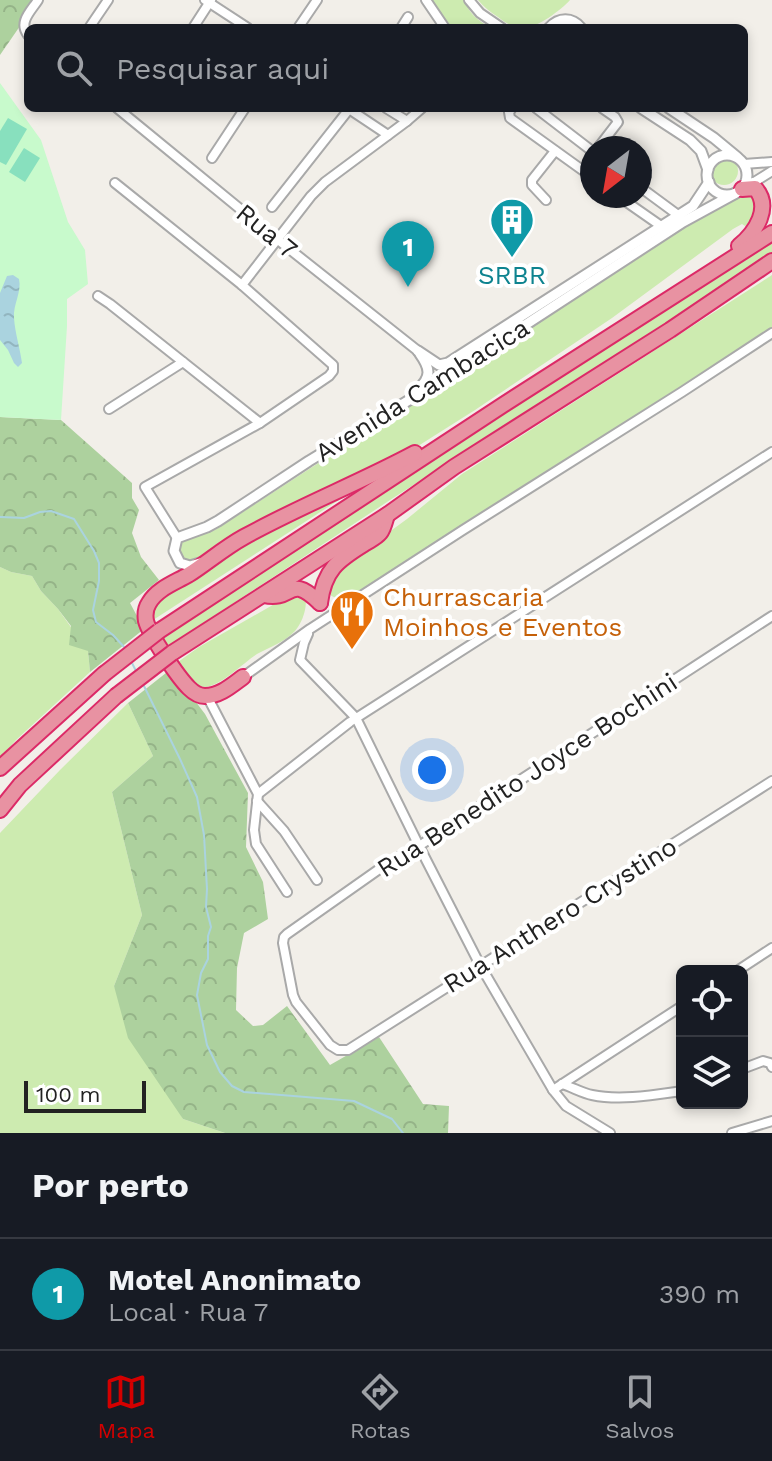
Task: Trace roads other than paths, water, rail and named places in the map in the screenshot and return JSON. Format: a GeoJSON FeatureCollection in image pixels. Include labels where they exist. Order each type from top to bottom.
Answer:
{"type":"FeatureCollection","features":[{"type":"Feature","properties":{"kind":"highway"},"geometry":{"type":"LineString","coordinates":[[607,338],[740,245],[765,220],[767,204],[764,195],[755,188],[741,189]]}},
{"type":"Feature","properties":{"kind":"highway"},"geometry":{"type":"LineString","coordinates":[[0,768],[104,674],[159,631],[772,233]]}},
{"type":"Feature","properties":{"kind":"highway"},"geometry":{"type":"LineString","coordinates":[[0,810],[20,785],[116,696],[172,653],[771,262]]}},
{"type":"Feature","properties":{"kind":"highway"},"geometry":{"type":"LineString","coordinates":[[243,677],[226,690],[207,696],[199,695],[188,687],[145,619],[145,611],[155,595],[230,545],[361,481],[503,405]]}},
{"type":"Feature","properties":{"kind":"highway"},"geometry":{"type":"LineString","coordinates":[[320,603],[323,586],[333,566],[377,536],[383,529],[387,515]]}},
{"type":"Feature","properties":{"kind":"highway"},"geometry":{"type":"LineString","coordinates":[[263,595],[274,597],[301,588],[320,603]]}},
{"type":"Feature","properties":{"kind":"street"},"geometry":{"type":"LineString","coordinates":[[24,24],[38,0]]}},
{"type":"Feature","properties":{"kind":"street"},"geometry":{"type":"LineString","coordinates":[[92,24],[108,0]]}},
{"type":"Feature","properties":{"kind":"street"},"geometry":{"type":"LineString","coordinates":[[301,24],[317,0]]}},
{"type":"Feature","properties":{"kind":"street"},"geometry":{"type":"LineString","coordinates":[[426,0],[443,24]]}},
{"type":"Feature","properties":{"kind":"street"},"geometry":{"type":"LineString","coordinates":[[469,0],[480,13],[496,24]]}},
{"type":"Feature","properties":{"kind":"street"},"geometry":{"type":"LineString","coordinates":[[195,24],[208,1],[242,24]]}},
{"type":"Feature","properties":{"kind":"street"},"geometry":{"type":"LineString","coordinates":[[404,24],[408,17]]}},
{"type":"Feature","properties":{"kind":"street"},"geometry":{"type":"LineString","coordinates":[[555,24],[564,19],[576,24]]}},
{"type":"Feature","properties":{"kind":"street","name":"Rua 7"},"geometry":{"type":"LineString","coordinates":[[122,112],[418,351]]}},
{"type":"Feature","properties":{"kind":"street"},"geometry":{"type":"LineString","coordinates":[[212,158],[242,112]]}},
{"type":"Feature","properties":{"kind":"street"},"geometry":{"type":"LineString","coordinates":[[272,207],[348,112]]}},
{"type":"Feature","properties":{"kind":"street"},"geometry":{"type":"LineString","coordinates":[[354,112],[388,135]]}},
{"type":"Feature","properties":{"kind":"street"},"geometry":{"type":"LineString","coordinates":[[392,112],[407,121]]}},
{"type":"Feature","properties":{"kind":"street"},"geometry":{"type":"LineString","coordinates":[[242,285],[325,182],[417,112]]}},
{"type":"Feature","properties":{"kind":"street"},"geometry":{"type":"LineString","coordinates":[[509,112],[510,118],[580,169]]}},
{"type":"Feature","properties":{"kind":"street"},"geometry":{"type":"LineString","coordinates":[[541,112],[580,142]]}},
{"type":"Feature","properties":{"kind":"street"},"geometry":{"type":"LineString","coordinates":[[607,136],[618,122],[608,112]]}},
{"type":"Feature","properties":{"kind":"street"},"geometry":{"type":"LineString","coordinates":[[647,112],[690,140],[701,151],[709,182],[716,192],[723,195],[741,189],[772,171]]}},
{"type":"Feature","properties":{"kind":"street"},"geometry":{"type":"LineString","coordinates":[[675,112],[714,138],[742,162],[747,170],[741,189]]}},
{"type":"Feature","properties":{"kind":"street"},"geometry":{"type":"LineString","coordinates":[[546,200],[532,185],[532,180],[555,151]]}},
{"type":"Feature","properties":{"kind":"street"},"geometry":{"type":"LineString","coordinates":[[708,170],[721,156],[733,156],[742,162],[772,162]]}},
{"type":"Feature","properties":{"kind":"street","name":"Avenida Cambacica"},"geometry":{"type":"LineString","coordinates":[[418,351],[444,365],[693,206],[709,182]]}},
{"type":"Feature","properties":{"kind":"street"},"geometry":{"type":"LineString","coordinates":[[115,183],[242,285],[333,365],[329,376],[260,423],[145,487],[177,538],[174,545],[180,563],[196,565],[230,545]]}},
{"type":"Feature","properties":{"kind":"street","name":"Avenida Cambacica"},"geometry":{"type":"LineString","coordinates":[[177,538],[218,521],[683,222],[741,189]]}},
{"type":"Feature","properties":{"kind":"street"},"geometry":{"type":"LineString","coordinates":[[652,196],[678,215]]}},
{"type":"Feature","properties":{"kind":"street"},"geometry":{"type":"LineString","coordinates":[[635,208],[661,226]]}},
{"type":"Feature","properties":{"kind":"street"},"geometry":{"type":"LineString","coordinates":[[98,296],[260,423]]}},
{"type":"Feature","properties":{"kind":"street"},"geometry":{"type":"LineString","coordinates":[[243,677],[310,629],[463,530],[770,337]]}},
{"type":"Feature","properties":{"kind":"street"},"geometry":{"type":"LineString","coordinates":[[394,408],[424,384],[427,378],[427,364],[418,351]]}},
{"type":"Feature","properties":{"kind":"street"},"geometry":{"type":"LineString","coordinates":[[109,409],[183,362]]}},
{"type":"Feature","properties":{"kind":"street"},"geometry":{"type":"LineString","coordinates":[[287,892],[256,844],[257,798],[356,718],[772,452]]}},
{"type":"Feature","properties":{"kind":"street"},"geometry":{"type":"LineString","coordinates":[[320,603],[327,619]]}},
{"type":"Feature","properties":{"kind":"street","name":"Rua Benedito Joyce Bochini"},"geometry":{"type":"LineString","coordinates":[[348,1050],[338,1050],[330,1045],[296,1002],[284,937],[385,865],[419,846],[772,616]]}},
{"type":"Feature","properties":{"kind":"street"},"geometry":{"type":"LineString","coordinates":[[300,660],[310,629]]}},
{"type":"Feature","properties":{"kind":"street"},"geometry":{"type":"LineString","coordinates":[[280,652],[300,660],[356,718],[480,965],[553,1090],[566,1106],[610,1133]]}},
{"type":"Feature","properties":{"kind":"street"},"geometry":{"type":"LineString","coordinates":[[207,696],[257,798],[317,880]]}},
{"type":"Feature","properties":{"kind":"street","name":"Rua Anthero Crystino"},"geometry":{"type":"LineString","coordinates":[[348,1050],[772,781]]}},
{"type":"Feature","properties":{"kind":"street"},"geometry":{"type":"LineString","coordinates":[[746,965],[772,948]]}},
{"type":"Feature","properties":{"kind":"street"},"geometry":{"type":"LineString","coordinates":[[553,1090],[676,1010]]}},
{"type":"Feature","properties":{"kind":"street"},"geometry":{"type":"LineString","coordinates":[[748,1067],[763,1061],[772,1067]]}},
{"type":"Feature","properties":{"kind":"street"},"geometry":{"type":"LineString","coordinates":[[562,1084],[592,1095],[614,1097],[676,1092]]}},
{"type":"Feature","properties":{"kind":"street"},"geometry":{"type":"LineString","coordinates":[[732,1133],[772,1121]]}},
{"type":"Feature","properties":{"kind":"water"},"geometry":{"type":"Polygon","coordinates":[[[13,275],[20,284],[14,313],[22,363],[18,367],[0,340],[0,293],[7,276],[13,275]]]}},
{"type":"Feature","properties":{"kind":"waterway"},"geometry":{"type":"LineString","coordinates":[[0,517],[24,518],[51,511],[74,519],[99,563],[93,610],[96,622],[125,648]]}},
{"type":"Feature","properties":{"kind":"waterway"},"geometry":{"type":"LineString","coordinates":[[131,661],[137,673]]}},
{"type":"Feature","properties":{"kind":"waterway"},"geometry":{"type":"LineString","coordinates":[[142,682],[197,797],[204,835],[206,907],[211,927],[208,959],[201,973],[197,995],[207,1045],[220,1072],[232,1086],[244,1092],[354,1101],[392,1119],[403,1133]]}},
{"type":"Feature","properties":{"kind":"place","name":"SRBR"},"geometry":{"type":"Point","coordinates":[512,259]}},
{"type":"Feature","properties":{"kind":"place","name":"Motel Anonimato"},"geometry":{"type":"Point","coordinates":[408,287]}},
{"type":"Feature","properties":{"kind":"place","name":"Churrascaria Moinhos e Eventos"},"geometry":{"type":"Point","coordinates":[352,651]}}]}
